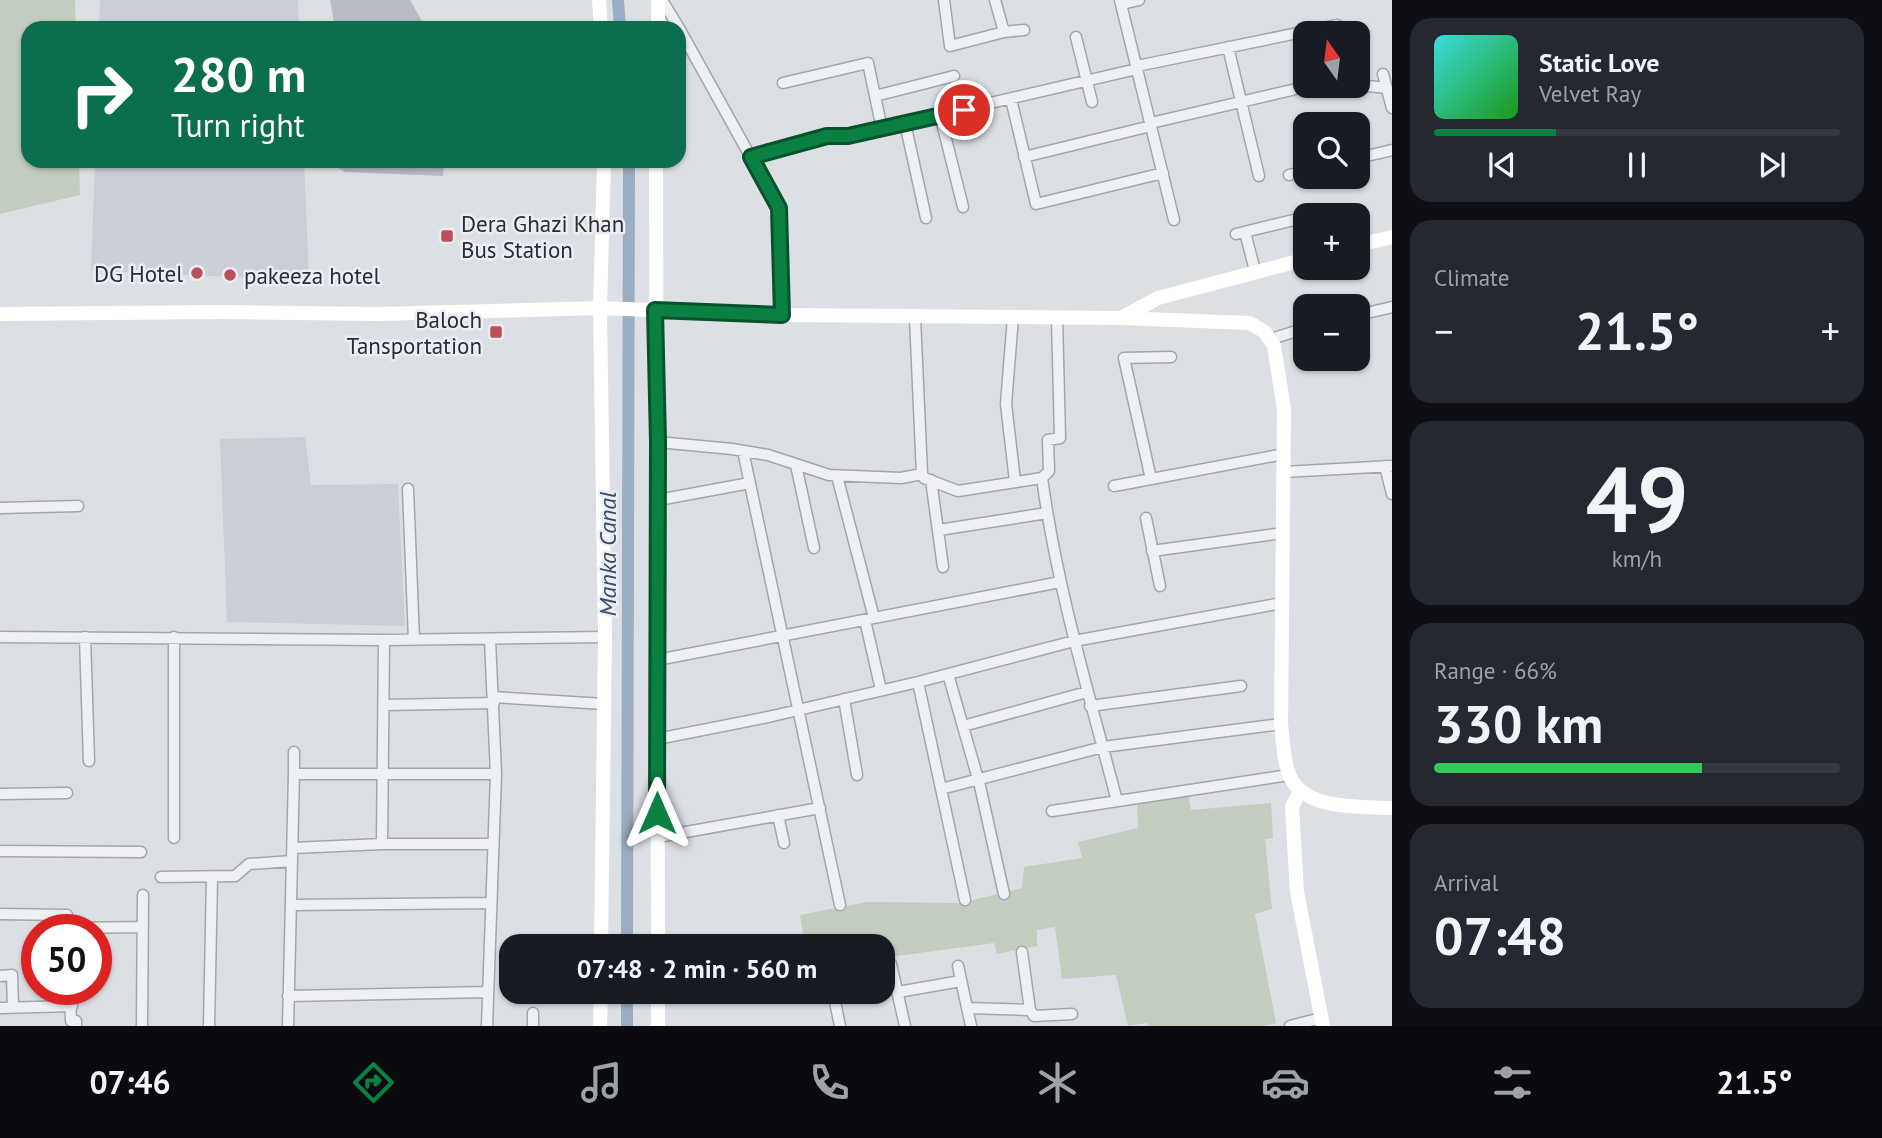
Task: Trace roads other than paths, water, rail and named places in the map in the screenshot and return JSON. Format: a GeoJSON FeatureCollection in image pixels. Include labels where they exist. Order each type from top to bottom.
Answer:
{"type":"FeatureCollection","features":[{"type":"Feature","properties":{"kind":"main road"},"geometry":{"type":"LineString","coordinates":[[599,0],[600,21]]}},
{"type":"Feature","properties":{"kind":"main road"},"geometry":{"type":"LineString","coordinates":[[658,21],[660,0]]}},
{"type":"Feature","properties":{"kind":"main road"},"geometry":{"type":"LineString","coordinates":[[601,934],[605,637],[600,308],[604,168]]}},
{"type":"Feature","properties":{"kind":"main road"},"geometry":{"type":"LineString","coordinates":[[656,168],[658,934]]}},
{"type":"Feature","properties":{"kind":"main road"},"geometry":{"type":"LineString","coordinates":[[1370,242],[1392,237]]}},
{"type":"Feature","properties":{"kind":"main road"},"geometry":{"type":"LineString","coordinates":[[1120,318],[1158,298],[1293,262]]}},
{"type":"Feature","properties":{"kind":"main road"},"geometry":{"type":"LineString","coordinates":[[0,314],[379,314],[600,308],[782,315],[1120,318],[1250,323],[1259,327],[1271,340],[1277,354],[1282,385],[1282,724],[1289,775],[1307,797],[1346,805],[1392,808]]}},
{"type":"Feature","properties":{"kind":"main road"},"geometry":{"type":"LineString","coordinates":[[1300,791],[1292,807],[1297,892],[1322,1022]]}},
{"type":"Feature","properties":{"kind":"main road"},"geometry":{"type":"LineString","coordinates":[[600,1026],[601,1004]]}},
{"type":"Feature","properties":{"kind":"main road"},"geometry":{"type":"LineString","coordinates":[[658,1004],[658,1026]]}},
{"type":"Feature","properties":{"kind":"street"},"geometry":{"type":"LineString","coordinates":[[660,0],[674,21]]}},
{"type":"Feature","properties":{"kind":"street"},"geometry":{"type":"LineString","coordinates":[[944,0],[950,46],[1004,32],[1024,30]]}},
{"type":"Feature","properties":{"kind":"street"},"geometry":{"type":"LineString","coordinates":[[995,0],[1004,32]]}},
{"type":"Feature","properties":{"kind":"street"},"geometry":{"type":"LineString","coordinates":[[1139,0],[1121,2],[1174,220]]}},
{"type":"Feature","properties":{"kind":"street"},"geometry":{"type":"LineString","coordinates":[[751,157],[827,136],[848,136],[882,129],[1228,47],[1293,35]]}},
{"type":"Feature","properties":{"kind":"street"},"geometry":{"type":"LineString","coordinates":[[1076,37],[1092,102]]}},
{"type":"Feature","properties":{"kind":"street"},"geometry":{"type":"LineString","coordinates":[[686,41],[779,208],[782,315]]}},
{"type":"Feature","properties":{"kind":"street"},"geometry":{"type":"LineString","coordinates":[[1228,47],[1259,176]]}},
{"type":"Feature","properties":{"kind":"street"},"geometry":{"type":"LineString","coordinates":[[783,83],[868,64],[882,129]]}},
{"type":"Feature","properties":{"kind":"street"},"geometry":{"type":"LineString","coordinates":[[1384,74],[1392,107]]}},
{"type":"Feature","properties":{"kind":"street"},"geometry":{"type":"LineString","coordinates":[[876,96],[954,76]]}},
{"type":"Feature","properties":{"kind":"street"},"geometry":{"type":"LineString","coordinates":[[1370,86],[1387,88]]}},
{"type":"Feature","properties":{"kind":"street"},"geometry":{"type":"LineString","coordinates":[[1024,157],[1293,90]]}},
{"type":"Feature","properties":{"kind":"street"},"geometry":{"type":"LineString","coordinates":[[1011,99],[1036,204],[1163,173]]}},
{"type":"Feature","properties":{"kind":"street"},"geometry":{"type":"LineString","coordinates":[[940,115],[963,208]]}},
{"type":"Feature","properties":{"kind":"street"},"geometry":{"type":"LineString","coordinates":[[905,123],[926,218]]}},
{"type":"Feature","properties":{"kind":"street"},"geometry":{"type":"LineString","coordinates":[[1370,155],[1392,150]]}},
{"type":"Feature","properties":{"kind":"street"},"geometry":{"type":"LineString","coordinates":[[1289,175],[1293,174]]}},
{"type":"Feature","properties":{"kind":"street"},"geometry":{"type":"LineString","coordinates":[[1255,271],[1240,233],[1293,219]]}},
{"type":"Feature","properties":{"kind":"street"},"geometry":{"type":"LineString","coordinates":[[1370,312],[1392,307]]}},
{"type":"Feature","properties":{"kind":"street"},"geometry":{"type":"LineString","coordinates":[[1013,317],[1006,404],[1015,481]]}},
{"type":"Feature","properties":{"kind":"street"},"geometry":{"type":"LineString","coordinates":[[915,318],[927,477],[939,530],[943,567]]}},
{"type":"Feature","properties":{"kind":"street"},"geometry":{"type":"LineString","coordinates":[[658,442],[768,455],[811,471],[837,476],[927,477],[958,491],[1042,478],[1049,471],[1048,440],[1060,438],[1057,318]]}},
{"type":"Feature","properties":{"kind":"street"},"geometry":{"type":"LineString","coordinates":[[1271,340],[1293,332]]}},
{"type":"Feature","properties":{"kind":"street"},"geometry":{"type":"LineString","coordinates":[[1150,479],[1124,358],[1171,357]]}},
{"type":"Feature","properties":{"kind":"street"},"geometry":{"type":"LineString","coordinates":[[743,451],[840,905]]}},
{"type":"Feature","properties":{"kind":"street"},"geometry":{"type":"LineString","coordinates":[[1114,486],[1284,454]]}},
{"type":"Feature","properties":{"kind":"street"},"geometry":{"type":"LineString","coordinates":[[796,465],[814,548]]}},
{"type":"Feature","properties":{"kind":"street"},"geometry":{"type":"LineString","coordinates":[[1284,472],[1389,466],[1392,494]]}},
{"type":"Feature","properties":{"kind":"street"},"geometry":{"type":"LineString","coordinates":[[837,476],[869,619],[881,690]]}},
{"type":"Feature","properties":{"kind":"street"},"geometry":{"type":"LineString","coordinates":[[1042,478],[1060,582],[1090,706],[1118,801]]}},
{"type":"Feature","properties":{"kind":"street"},"geometry":{"type":"LineString","coordinates":[[658,500],[750,483]]}},
{"type":"Feature","properties":{"kind":"street"},"geometry":{"type":"LineString","coordinates":[[408,489],[414,640]]}},
{"type":"Feature","properties":{"kind":"street"},"geometry":{"type":"LineString","coordinates":[[0,508],[78,506]]}},
{"type":"Feature","properties":{"kind":"street"},"geometry":{"type":"LineString","coordinates":[[939,530],[1047,513]]}},
{"type":"Feature","properties":{"kind":"street"},"geometry":{"type":"LineString","coordinates":[[1146,518],[1160,586]]}},
{"type":"Feature","properties":{"kind":"street"},"geometry":{"type":"LineString","coordinates":[[1152,551],[1283,533]]}},
{"type":"Feature","properties":{"kind":"street"},"geometry":{"type":"LineString","coordinates":[[657,660],[1060,582]]}},
{"type":"Feature","properties":{"kind":"street"},"geometry":{"type":"LineString","coordinates":[[657,739],[918,682],[1074,641],[1282,603]]}},
{"type":"Feature","properties":{"kind":"street"},"geometry":{"type":"LineString","coordinates":[[0,637],[491,640],[605,637]]}},
{"type":"Feature","properties":{"kind":"street"},"geometry":{"type":"LineString","coordinates":[[85,637],[89,761]]}},
{"type":"Feature","properties":{"kind":"street"},"geometry":{"type":"LineString","coordinates":[[174,637],[174,838]]}},
{"type":"Feature","properties":{"kind":"street"},"geometry":{"type":"LineString","coordinates":[[382,844],[384,640]]}},
{"type":"Feature","properties":{"kind":"street"},"geometry":{"type":"LineString","coordinates":[[487,1026],[496,774],[491,640]]}},
{"type":"Feature","properties":{"kind":"street"},"geometry":{"type":"LineString","coordinates":[[948,674],[978,778],[1004,894]]}},
{"type":"Feature","properties":{"kind":"street"},"geometry":{"type":"LineString","coordinates":[[918,682],[965,900]]}},
{"type":"Feature","properties":{"kind":"street"},"geometry":{"type":"LineString","coordinates":[[1090,706],[1241,686]]}},
{"type":"Feature","properties":{"kind":"street"},"geometry":{"type":"LineString","coordinates":[[963,726],[1087,692]]}},
{"type":"Feature","properties":{"kind":"street"},"geometry":{"type":"LineString","coordinates":[[844,699],[857,775]]}},
{"type":"Feature","properties":{"kind":"street"},"geometry":{"type":"LineString","coordinates":[[385,705],[494,700],[604,704]]}},
{"type":"Feature","properties":{"kind":"street"},"geometry":{"type":"LineString","coordinates":[[941,789],[1103,747],[1282,724]]}},
{"type":"Feature","properties":{"kind":"street"},"geometry":{"type":"LineString","coordinates":[[288,1026],[293,752]]}},
{"type":"Feature","properties":{"kind":"street"},"geometry":{"type":"LineString","coordinates":[[294,774],[496,774]]}},
{"type":"Feature","properties":{"kind":"street"},"geometry":{"type":"LineString","coordinates":[[1052,811],[1289,775]]}},
{"type":"Feature","properties":{"kind":"street"},"geometry":{"type":"LineString","coordinates":[[0,794],[67,793]]}},
{"type":"Feature","properties":{"kind":"street"},"geometry":{"type":"LineString","coordinates":[[657,837],[820,808]]}},
{"type":"Feature","properties":{"kind":"street"},"geometry":{"type":"LineString","coordinates":[[778,815],[784,843]]}},
{"type":"Feature","properties":{"kind":"street"},"geometry":{"type":"LineString","coordinates":[[293,848],[382,844],[493,844]]}},
{"type":"Feature","properties":{"kind":"street"},"geometry":{"type":"LineString","coordinates":[[0,850],[141,852]]}},
{"type":"Feature","properties":{"kind":"street"},"geometry":{"type":"LineString","coordinates":[[161,877],[235,876],[249,864],[292,861]]}},
{"type":"Feature","properties":{"kind":"street"},"geometry":{"type":"LineString","coordinates":[[209,1026],[212,877]]}},
{"type":"Feature","properties":{"kind":"street"},"geometry":{"type":"LineString","coordinates":[[142,1026],[143,895]]}},
{"type":"Feature","properties":{"kind":"street"},"geometry":{"type":"LineString","coordinates":[[291,905],[491,903]]}},
{"type":"Feature","properties":{"kind":"street"},"geometry":{"type":"LineString","coordinates":[[0,914],[21,914]]}},
{"type":"Feature","properties":{"kind":"street"},"geometry":{"type":"LineString","coordinates":[[112,928],[143,927]]}},
{"type":"Feature","properties":{"kind":"street"},"geometry":{"type":"LineString","coordinates":[[1021,952],[1030,1010],[1034,1016],[1072,1014]]}},
{"type":"Feature","properties":{"kind":"street"},"geometry":{"type":"LineString","coordinates":[[958,966],[971,1026]]}},
{"type":"Feature","properties":{"kind":"street"},"geometry":{"type":"LineString","coordinates":[[0,975],[12,975],[13,1007]]}},
{"type":"Feature","properties":{"kind":"street"},"geometry":{"type":"LineString","coordinates":[[895,980],[905,1026]]}},
{"type":"Feature","properties":{"kind":"street"},"geometry":{"type":"LineString","coordinates":[[898,992],[961,981]]}},
{"type":"Feature","properties":{"kind":"street"},"geometry":{"type":"LineString","coordinates":[[288,996],[488,992]]}},
{"type":"Feature","properties":{"kind":"street"},"geometry":{"type":"LineString","coordinates":[[835,1004],[840,1026]]}},
{"type":"Feature","properties":{"kind":"street"},"geometry":{"type":"LineString","coordinates":[[0,1008],[72,1006],[71,1021],[76,1021],[76,1026]]}},
{"type":"Feature","properties":{"kind":"street"},"geometry":{"type":"LineString","coordinates":[[967,1008],[1030,1010]]}},
{"type":"Feature","properties":{"kind":"street"},"geometry":{"type":"LineString","coordinates":[[533,1013],[533,1026]]}},
{"type":"Feature","properties":{"kind":"street"},"geometry":{"type":"LineString","coordinates":[[1290,1026],[1322,1022]]}},
{"type":"Feature","properties":{"kind":"waterway","name":"Manka Canal"},"geometry":{"type":"LineString","coordinates":[[618,0],[620,21]]}},
{"type":"Feature","properties":{"kind":"waterway","name":"Manka Canal"},"geometry":{"type":"LineString","coordinates":[[627,934],[629,168]]}},
{"type":"Feature","properties":{"kind":"waterway","name":"Manka Canal"},"geometry":{"type":"LineString","coordinates":[[627,1004],[627,1026]]}},
{"type":"Feature","properties":{"kind":"place","name":"Dera Ghazi Khan Bus Station"},"geometry":{"type":"Point","coordinates":[447,236]}},
{"type":"Feature","properties":{"kind":"place","name":"DG Hotel"},"geometry":{"type":"Point","coordinates":[197,273]}},
{"type":"Feature","properties":{"kind":"place","name":"pakeeza hotel"},"geometry":{"type":"Point","coordinates":[230,275]}},
{"type":"Feature","properties":{"kind":"place","name":"Baloch Tansportation"},"geometry":{"type":"Point","coordinates":[496,332]}}]}
